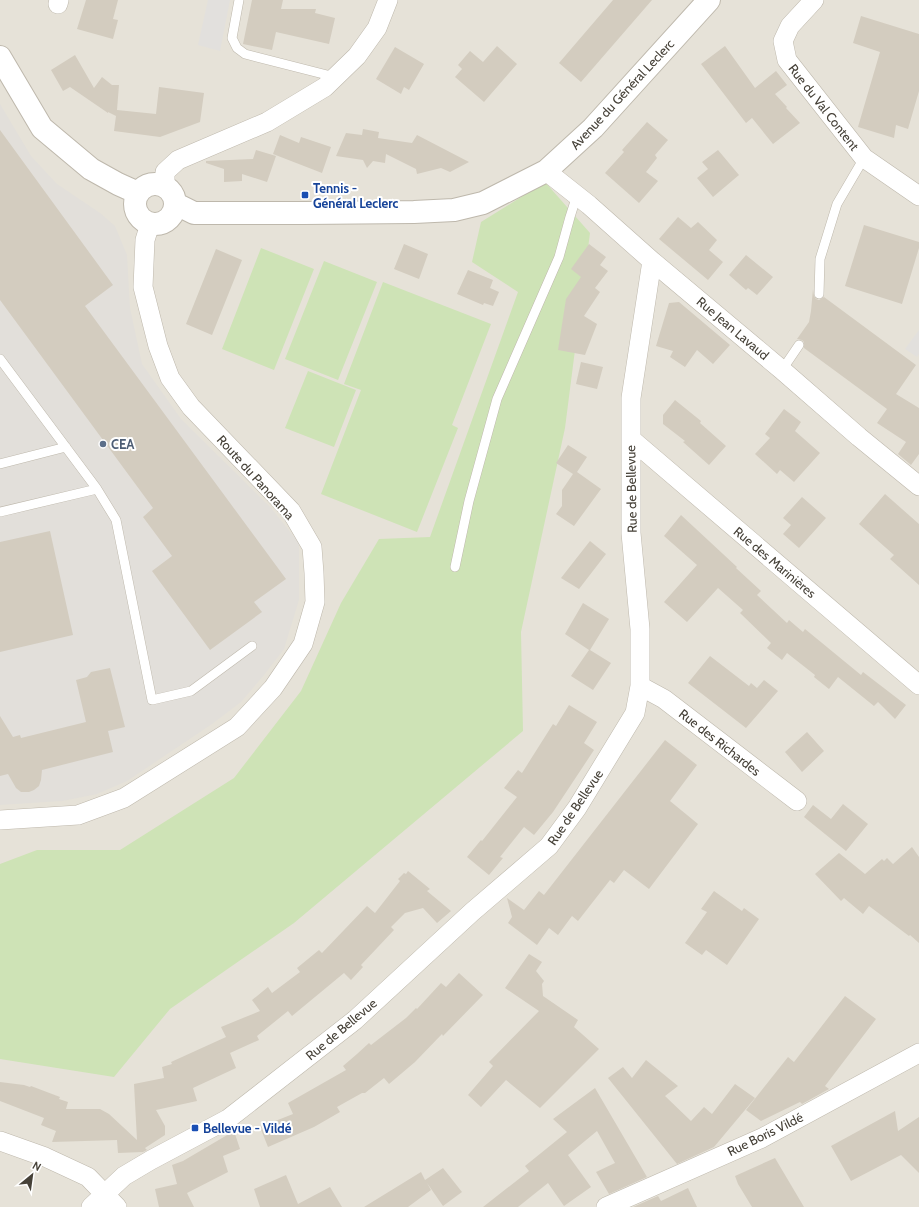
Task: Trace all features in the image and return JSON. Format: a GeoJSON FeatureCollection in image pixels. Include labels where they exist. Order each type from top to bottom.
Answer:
{"type":"FeatureCollection","features":[{"type":"Feature","properties":{"kind":"street"},"geometry":{"type":"LineString","coordinates":[[171,195],[160,184],[153,183],[142,188],[138,193],[135,205],[136,211],[144,221],[150,224],[156,224],[168,220],[172,216],[171,195],[165,172],[178,160],[267,122],[325,87],[357,56],[376,28],[388,0]]}},
{"type":"Feature","properties":{"kind":"street","name":"Avenue du Général Leclerc"},"geometry":{"type":"LineString","coordinates":[[171,195],[194,213],[414,212],[454,210],[483,204],[546,171],[593,128],[709,0]]}},
{"type":"Feature","properties":{"kind":"street","name":"Rue du Val Content"},"geometry":{"type":"LineString","coordinates":[[814,0],[790,26],[782,41],[787,60],[864,158],[919,196]]}},
{"type":"Feature","properties":{"kind":"street"},"geometry":{"type":"LineString","coordinates":[[0,57],[42,128],[91,169],[138,193]]}},
{"type":"Feature","properties":{"kind":"street","name":"Rue Jean Lavaud"},"geometry":{"type":"LineString","coordinates":[[546,171],[859,437],[919,486]]}},
{"type":"Feature","properties":{"kind":"street","name":"Route du Panorama"},"geometry":{"type":"LineString","coordinates":[[0,820],[78,815],[124,798],[237,727],[273,688],[303,644],[315,602],[312,547],[291,511],[191,407],[170,378],[158,346],[143,287],[145,240],[150,224]]}},
{"type":"Feature","properties":{"kind":"street","name":"Rue de Bellevue"},"geometry":{"type":"LineString","coordinates":[[104,1203],[124,1176],[228,1119],[355,1020],[472,912],[549,846],[577,808],[635,714],[640,686],[640,629],[631,533],[631,398],[652,261]]}},
{"type":"Feature","properties":{"kind":"street","name":"Rue des Marinières"},"geometry":{"type":"LineString","coordinates":[[631,439],[919,685]]}},
{"type":"Feature","properties":{"kind":"street","name":"Rue des Richardes"},"geometry":{"type":"LineString","coordinates":[[640,686],[664,699],[797,801]]}},
{"type":"Feature","properties":{"kind":"street","name":"Rue Boris Vildé"},"geometry":{"type":"LineString","coordinates":[[606,1207],[762,1138],[919,1053]]}},
{"type":"Feature","properties":{"kind":"street"},"geometry":{"type":"LineString","coordinates":[[0,1141],[45,1157],[88,1177],[104,1203]]}},
{"type":"Feature","properties":{"kind":"lane"},"geometry":{"type":"LineString","coordinates":[[240,0],[232,38],[237,48],[245,54],[335,77]]}},
{"type":"Feature","properties":{"kind":"lane"},"geometry":{"type":"LineString","coordinates":[[819,294],[820,259],[837,204],[864,158]]}},
{"type":"Feature","properties":{"kind":"lane"},"geometry":{"type":"LineString","coordinates":[[455,567],[469,501],[497,398],[559,256],[577,196]]}},
{"type":"Feature","properties":{"kind":"lane"},"geometry":{"type":"LineString","coordinates":[[782,370],[800,345]]}},
{"type":"Feature","properties":{"kind":"lane"},"geometry":{"type":"LineString","coordinates":[[0,359],[97,488],[116,520],[152,700],[191,691],[252,646]]}},
{"type":"Feature","properties":{"kind":"lane"},"geometry":{"type":"LineString","coordinates":[[0,464],[66,447]]}},
{"type":"Feature","properties":{"kind":"lane"},"geometry":{"type":"LineString","coordinates":[[0,512],[97,488]]}},
{"type":"Feature","properties":{"kind":"shaded area"},"geometry":{"type":"Polygon","coordinates":[[[0,0],[919,0],[919,1207],[0,1207],[0,0]]]}},
{"type":"Feature","properties":{"kind":"shaded area"},"geometry":{"type":"Polygon","coordinates":[[[208,0],[230,0],[220,51],[198,45],[208,0]]]}},
{"type":"Feature","properties":{"kind":"shaded area","name":"CEA"},"geometry":{"type":"Polygon","coordinates":[[[0,104],[31,156],[57,184],[100,213],[115,226],[127,255],[130,308],[142,364],[181,419],[271,508],[299,543],[299,600],[284,649],[241,702],[212,724],[127,781],[97,794],[62,801],[0,805],[0,104]]]}},
{"type":"Feature","properties":{"kind":"shaded area"},"geometry":{"type":"Polygon","coordinates":[[[919,330],[919,354],[917,357],[905,349],[919,330]]]}},
{"type":"Feature","properties":{"kind":"green space"},"geometry":{"type":"Polygon","coordinates":[[[545,182],[590,233],[565,428],[521,632],[523,731],[294,923],[170,1009],[114,1077],[0,1059],[0,864],[37,850],[120,850],[234,778],[301,691],[341,603],[379,539],[430,537],[518,292],[472,262],[481,222],[545,182]]]}},
{"type":"Feature","properties":{"kind":"green space"},"geometry":{"type":"Polygon","coordinates":[[[261,248],[314,269],[274,370],[222,349],[261,248]]]}},
{"type":"Feature","properties":{"kind":"green space"},"geometry":{"type":"Polygon","coordinates":[[[324,261],[377,282],[338,380],[285,359],[324,261]]]}},
{"type":"Feature","properties":{"kind":"green space"},"geometry":{"type":"Polygon","coordinates":[[[383,282],[491,324],[452,425],[458,428],[417,532],[321,494],[361,390],[344,384],[383,282]]]}},
{"type":"Feature","properties":{"kind":"green space"},"geometry":{"type":"Polygon","coordinates":[[[308,371],[356,390],[334,447],[285,428],[308,371]]]}},
{"type":"Feature","properties":{"kind":"building"},"geometry":{"type":"Polygon","coordinates":[[[86,0],[118,0],[113,19],[118,20],[113,39],[77,29],[86,0]]]}},
{"type":"Feature","properties":{"kind":"building"},"geometry":{"type":"Polygon","coordinates":[[[252,0],[283,0],[281,9],[316,9],[315,13],[335,18],[329,44],[276,32],[272,50],[243,44],[252,0]]]}},
{"type":"Feature","properties":{"kind":"building"},"geometry":{"type":"Polygon","coordinates":[[[613,0],[652,0],[581,82],[559,63],[613,0]]]}},
{"type":"Feature","properties":{"kind":"building"},"geometry":{"type":"Polygon","coordinates":[[[861,16],[919,34],[919,91],[908,129],[896,125],[894,138],[858,127],[880,52],[853,43],[861,16]]]}},
{"type":"Feature","properties":{"kind":"building"},"geometry":{"type":"Polygon","coordinates":[[[497,46],[517,64],[484,102],[455,77],[462,69],[458,65],[470,51],[483,62],[497,46]]]}},
{"type":"Feature","properties":{"kind":"building"},"geometry":{"type":"Polygon","coordinates":[[[725,46],[755,88],[776,71],[787,85],[775,94],[800,123],[773,144],[752,118],[746,123],[701,64],[725,46]]]}},
{"type":"Feature","properties":{"kind":"building"},"geometry":{"type":"Polygon","coordinates":[[[395,47],[424,64],[409,90],[404,87],[401,94],[376,79],[395,47]]]}},
{"type":"Feature","properties":{"kind":"building"},"geometry":{"type":"Polygon","coordinates":[[[75,55],[94,88],[102,77],[112,85],[119,85],[117,110],[156,114],[159,87],[204,93],[200,122],[160,137],[114,131],[116,116],[108,113],[70,87],[63,91],[51,70],[75,55]]]}},
{"type":"Feature","properties":{"kind":"building"},"geometry":{"type":"Polygon","coordinates":[[[647,122],[668,140],[655,155],[657,158],[646,172],[658,181],[639,203],[605,173],[624,152],[622,150],[647,122]]]}},
{"type":"Feature","properties":{"kind":"building"},"geometry":{"type":"Polygon","coordinates":[[[363,129],[379,132],[378,138],[412,143],[417,135],[469,162],[450,172],[441,168],[417,174],[416,169],[386,154],[385,163],[373,161],[367,168],[363,160],[336,156],[346,133],[362,135],[363,129]]]}},
{"type":"Feature","properties":{"kind":"building"},"geometry":{"type":"Polygon","coordinates":[[[0,130],[113,285],[85,306],[286,579],[254,602],[262,612],[210,650],[152,571],[172,556],[143,517],[153,508],[0,300],[0,130]]]}},
{"type":"Feature","properties":{"kind":"building"},"geometry":{"type":"Polygon","coordinates":[[[280,135],[299,143],[301,137],[331,147],[322,173],[273,154],[280,135]]]}},
{"type":"Feature","properties":{"kind":"building"},"geometry":{"type":"Polygon","coordinates":[[[256,150],[276,156],[267,182],[242,174],[242,181],[224,182],[224,169],[206,163],[206,161],[253,159],[256,150]]]}},
{"type":"Feature","properties":{"kind":"building"},"geometry":{"type":"Polygon","coordinates":[[[718,150],[739,175],[713,197],[697,178],[708,169],[702,162],[718,150]]]}},
{"type":"Feature","properties":{"kind":"building"},"geometry":{"type":"Polygon","coordinates":[[[678,217],[691,228],[698,222],[717,240],[709,250],[723,262],[708,280],[659,239],[678,217]]]}},
{"type":"Feature","properties":{"kind":"building"},"geometry":{"type":"Polygon","coordinates":[[[864,225],[919,242],[919,248],[902,304],[845,286],[864,225]]]}},
{"type":"Feature","properties":{"kind":"building"},"geometry":{"type":"Polygon","coordinates":[[[404,244],[428,254],[419,279],[394,269],[404,244]]]}},
{"type":"Feature","properties":{"kind":"building"},"geometry":{"type":"Polygon","coordinates":[[[589,244],[606,257],[600,265],[608,271],[595,288],[600,292],[584,316],[597,324],[585,355],[558,350],[566,299],[581,277],[571,269],[589,244]]]}},
{"type":"Feature","properties":{"kind":"building"},"geometry":{"type":"Polygon","coordinates":[[[216,249],[242,260],[212,335],[186,324],[216,249]]]}},
{"type":"Feature","properties":{"kind":"building"},"geometry":{"type":"Polygon","coordinates":[[[746,255],[773,277],[757,295],[748,288],[746,290],[729,275],[746,255]]]}},
{"type":"Feature","properties":{"kind":"building"},"geometry":{"type":"Polygon","coordinates":[[[468,270],[493,280],[490,288],[499,292],[493,306],[484,303],[483,305],[457,294],[468,270]]]}},
{"type":"Feature","properties":{"kind":"building"},"geometry":{"type":"Polygon","coordinates":[[[813,289],[816,299],[819,300],[824,297],[916,365],[896,394],[919,408],[919,454],[911,465],[898,454],[906,442],[877,423],[887,409],[804,348],[804,342],[797,339],[809,322],[813,289]]]}},
{"type":"Feature","properties":{"kind":"building"},"geometry":{"type":"Polygon","coordinates":[[[679,302],[730,345],[713,364],[697,350],[685,367],[670,357],[673,351],[656,346],[669,303],[679,302]]]}},
{"type":"Feature","properties":{"kind":"building"},"geometry":{"type":"Polygon","coordinates":[[[581,362],[603,367],[597,389],[576,384],[581,362]]]}},
{"type":"Feature","properties":{"kind":"building"},"geometry":{"type":"Polygon","coordinates":[[[675,400],[701,421],[700,423],[726,446],[709,465],[683,442],[685,441],[663,424],[663,415],[675,400]]]}},
{"type":"Feature","properties":{"kind":"building"},"geometry":{"type":"Polygon","coordinates":[[[784,409],[801,422],[795,431],[820,453],[794,482],[780,470],[777,474],[755,454],[770,438],[765,434],[784,409]]]}},
{"type":"Feature","properties":{"kind":"building"},"geometry":{"type":"Polygon","coordinates":[[[568,445],[587,457],[577,472],[601,489],[574,526],[556,514],[562,506],[562,490],[573,474],[556,463],[568,445]]]}},
{"type":"Feature","properties":{"kind":"building"},"geometry":{"type":"Polygon","coordinates":[[[885,494],[919,524],[919,585],[890,559],[894,555],[859,524],[885,494]]]}},
{"type":"Feature","properties":{"kind":"building"},"geometry":{"type":"Polygon","coordinates":[[[802,497],[826,518],[799,548],[783,534],[791,525],[783,518],[802,497]]]}},
{"type":"Feature","properties":{"kind":"building"},"geometry":{"type":"Polygon","coordinates":[[[681,515],[761,591],[757,595],[787,623],[789,620],[803,632],[805,629],[861,675],[863,672],[906,705],[895,719],[878,702],[874,706],[838,677],[829,689],[814,677],[815,675],[787,653],[782,660],[767,648],[771,643],[740,613],[743,610],[718,588],[687,622],[664,602],[697,565],[664,536],[681,515]]]}},
{"type":"Feature","properties":{"kind":"building"},"geometry":{"type":"Polygon","coordinates":[[[50,531],[73,635],[0,652],[0,542],[50,531]]]}},
{"type":"Feature","properties":{"kind":"building"},"geometry":{"type":"Polygon","coordinates":[[[590,541],[606,554],[579,589],[561,578],[590,541]]]}},
{"type":"Feature","properties":{"kind":"building"},"geometry":{"type":"Polygon","coordinates":[[[583,603],[609,619],[590,650],[611,663],[593,690],[571,676],[589,650],[565,634],[583,603]]]}},
{"type":"Feature","properties":{"kind":"building"},"geometry":{"type":"Polygon","coordinates":[[[710,656],[749,686],[751,683],[757,688],[764,680],[778,691],[746,728],[688,683],[710,656]]]}},
{"type":"Feature","properties":{"kind":"building"},"geometry":{"type":"Polygon","coordinates":[[[110,668],[125,727],[108,731],[113,752],[42,770],[39,786],[29,792],[21,792],[16,788],[8,774],[0,776],[0,716],[13,737],[20,735],[21,738],[86,722],[76,680],[87,677],[91,672],[110,668]]]}},
{"type":"Feature","properties":{"kind":"building"},"geometry":{"type":"Polygon","coordinates":[[[569,705],[597,722],[584,743],[594,750],[553,812],[534,835],[524,827],[500,857],[503,858],[489,875],[467,857],[481,840],[482,841],[517,797],[504,788],[518,770],[522,773],[553,724],[556,726],[569,705]]]}},
{"type":"Feature","properties":{"kind":"building"},"geometry":{"type":"Polygon","coordinates":[[[807,732],[824,751],[802,772],[785,752],[807,732]]]}},
{"type":"Feature","properties":{"kind":"building"},"geometry":{"type":"Polygon","coordinates":[[[665,740],[697,765],[670,801],[698,824],[649,889],[624,870],[614,883],[610,880],[578,921],[572,916],[558,935],[549,928],[537,945],[508,923],[512,917],[507,898],[524,910],[539,891],[544,895],[665,740]]]}},
{"type":"Feature","properties":{"kind":"building"},"geometry":{"type":"Polygon","coordinates":[[[843,804],[868,824],[846,851],[804,817],[813,805],[831,819],[843,804]]]}},
{"type":"Feature","properties":{"kind":"building"},"geometry":{"type":"Polygon","coordinates":[[[912,847],[919,857],[919,943],[869,906],[863,914],[844,898],[841,901],[815,874],[839,853],[865,874],[882,859],[884,861],[887,858],[893,864],[912,847]]]}},
{"type":"Feature","properties":{"kind":"building"},"geometry":{"type":"Polygon","coordinates":[[[408,871],[430,889],[427,891],[451,911],[437,923],[423,908],[405,913],[391,927],[394,930],[361,965],[363,967],[351,980],[344,973],[292,1016],[288,1011],[257,1036],[259,1040],[230,1053],[236,1068],[193,1088],[197,1101],[156,1110],[165,1126],[165,1135],[145,1148],[147,1150],[143,1152],[118,1153],[117,1140],[52,1142],[56,1131],[41,1125],[44,1118],[0,1101],[0,1082],[31,1086],[60,1097],[59,1099],[68,1102],[66,1109],[100,1109],[109,1114],[137,1140],[134,1084],[164,1078],[162,1067],[172,1064],[171,1062],[226,1037],[221,1027],[260,1011],[252,1000],[268,987],[272,993],[300,972],[297,968],[319,950],[322,953],[367,906],[375,913],[400,881],[398,879],[408,871]]]}},
{"type":"Feature","properties":{"kind":"building"},"geometry":{"type":"Polygon","coordinates":[[[714,891],[742,911],[744,908],[759,919],[727,965],[706,950],[702,955],[685,943],[707,912],[701,909],[714,891]]]}},
{"type":"Feature","properties":{"kind":"building"},"geometry":{"type":"Polygon","coordinates":[[[529,954],[542,962],[536,971],[544,981],[542,984],[543,996],[578,1020],[574,1027],[599,1049],[540,1108],[506,1080],[481,1107],[468,1095],[493,1066],[489,1062],[539,1011],[505,988],[529,954]]]}},
{"type":"Feature","properties":{"kind":"building"},"geometry":{"type":"Polygon","coordinates":[[[459,973],[483,995],[415,1062],[389,1084],[384,1078],[365,1093],[362,1093],[337,1107],[340,1112],[314,1127],[268,1147],[260,1127],[293,1114],[288,1103],[346,1070],[343,1066],[369,1043],[371,1045],[406,1018],[416,1008],[417,1009],[441,983],[446,987],[459,973]]]}},
{"type":"Feature","properties":{"kind":"building"},"geometry":{"type":"Polygon","coordinates":[[[845,996],[876,1019],[825,1086],[829,1089],[802,1104],[800,1102],[761,1121],[746,1110],[788,1057],[794,1062],[845,996]]]}},
{"type":"Feature","properties":{"kind":"building"},"geometry":{"type":"Polygon","coordinates":[[[646,1060],[678,1086],[665,1096],[691,1121],[704,1107],[712,1114],[735,1084],[755,1098],[714,1147],[677,1164],[608,1078],[623,1067],[632,1078],[646,1060]]]}},
{"type":"Feature","properties":{"kind":"building"},"geometry":{"type":"Polygon","coordinates":[[[595,1088],[647,1177],[609,1194],[596,1172],[615,1163],[597,1131],[568,1155],[591,1187],[564,1206],[548,1183],[518,1207],[483,1207],[529,1171],[525,1166],[567,1132],[553,1119],[595,1088]]]}},
{"type":"Feature","properties":{"kind":"building"},"geometry":{"type":"Polygon","coordinates":[[[895,1111],[898,1131],[919,1117],[919,1173],[901,1155],[851,1181],[831,1146],[895,1111]]]}},
{"type":"Feature","properties":{"kind":"building"},"geometry":{"type":"Polygon","coordinates":[[[234,1131],[240,1149],[223,1156],[228,1172],[187,1193],[194,1207],[159,1207],[155,1189],[177,1184],[172,1165],[183,1161],[234,1131]]]}},
{"type":"Feature","properties":{"kind":"building"},"geometry":{"type":"Polygon","coordinates":[[[775,1158],[804,1207],[752,1207],[738,1184],[735,1176],[775,1158]]]}},
{"type":"Feature","properties":{"kind":"building"},"geometry":{"type":"Polygon","coordinates":[[[443,1168],[462,1192],[443,1206],[427,1183],[431,1190],[408,1207],[364,1207],[421,1172],[425,1180],[443,1168]]]}},
{"type":"Feature","properties":{"kind":"building"},"geometry":{"type":"Polygon","coordinates":[[[286,1175],[298,1204],[330,1187],[342,1207],[260,1207],[254,1189],[286,1175]]]}},
{"type":"Feature","properties":{"kind":"building"},"geometry":{"type":"Polygon","coordinates":[[[688,1188],[697,1207],[633,1207],[658,1196],[661,1201],[688,1188]]]}},
{"type":"Feature","properties":{"kind":"place","name":"Tennis - Général Leclerc"},"geometry":{"type":"Point","coordinates":[305,195]}},
{"type":"Feature","properties":{"kind":"place","name":"CEA"},"geometry":{"type":"Point","coordinates":[103,444]}},
{"type":"Feature","properties":{"kind":"place","name":"Bellevue - Vildé"},"geometry":{"type":"Point","coordinates":[195,1128]}}]}
